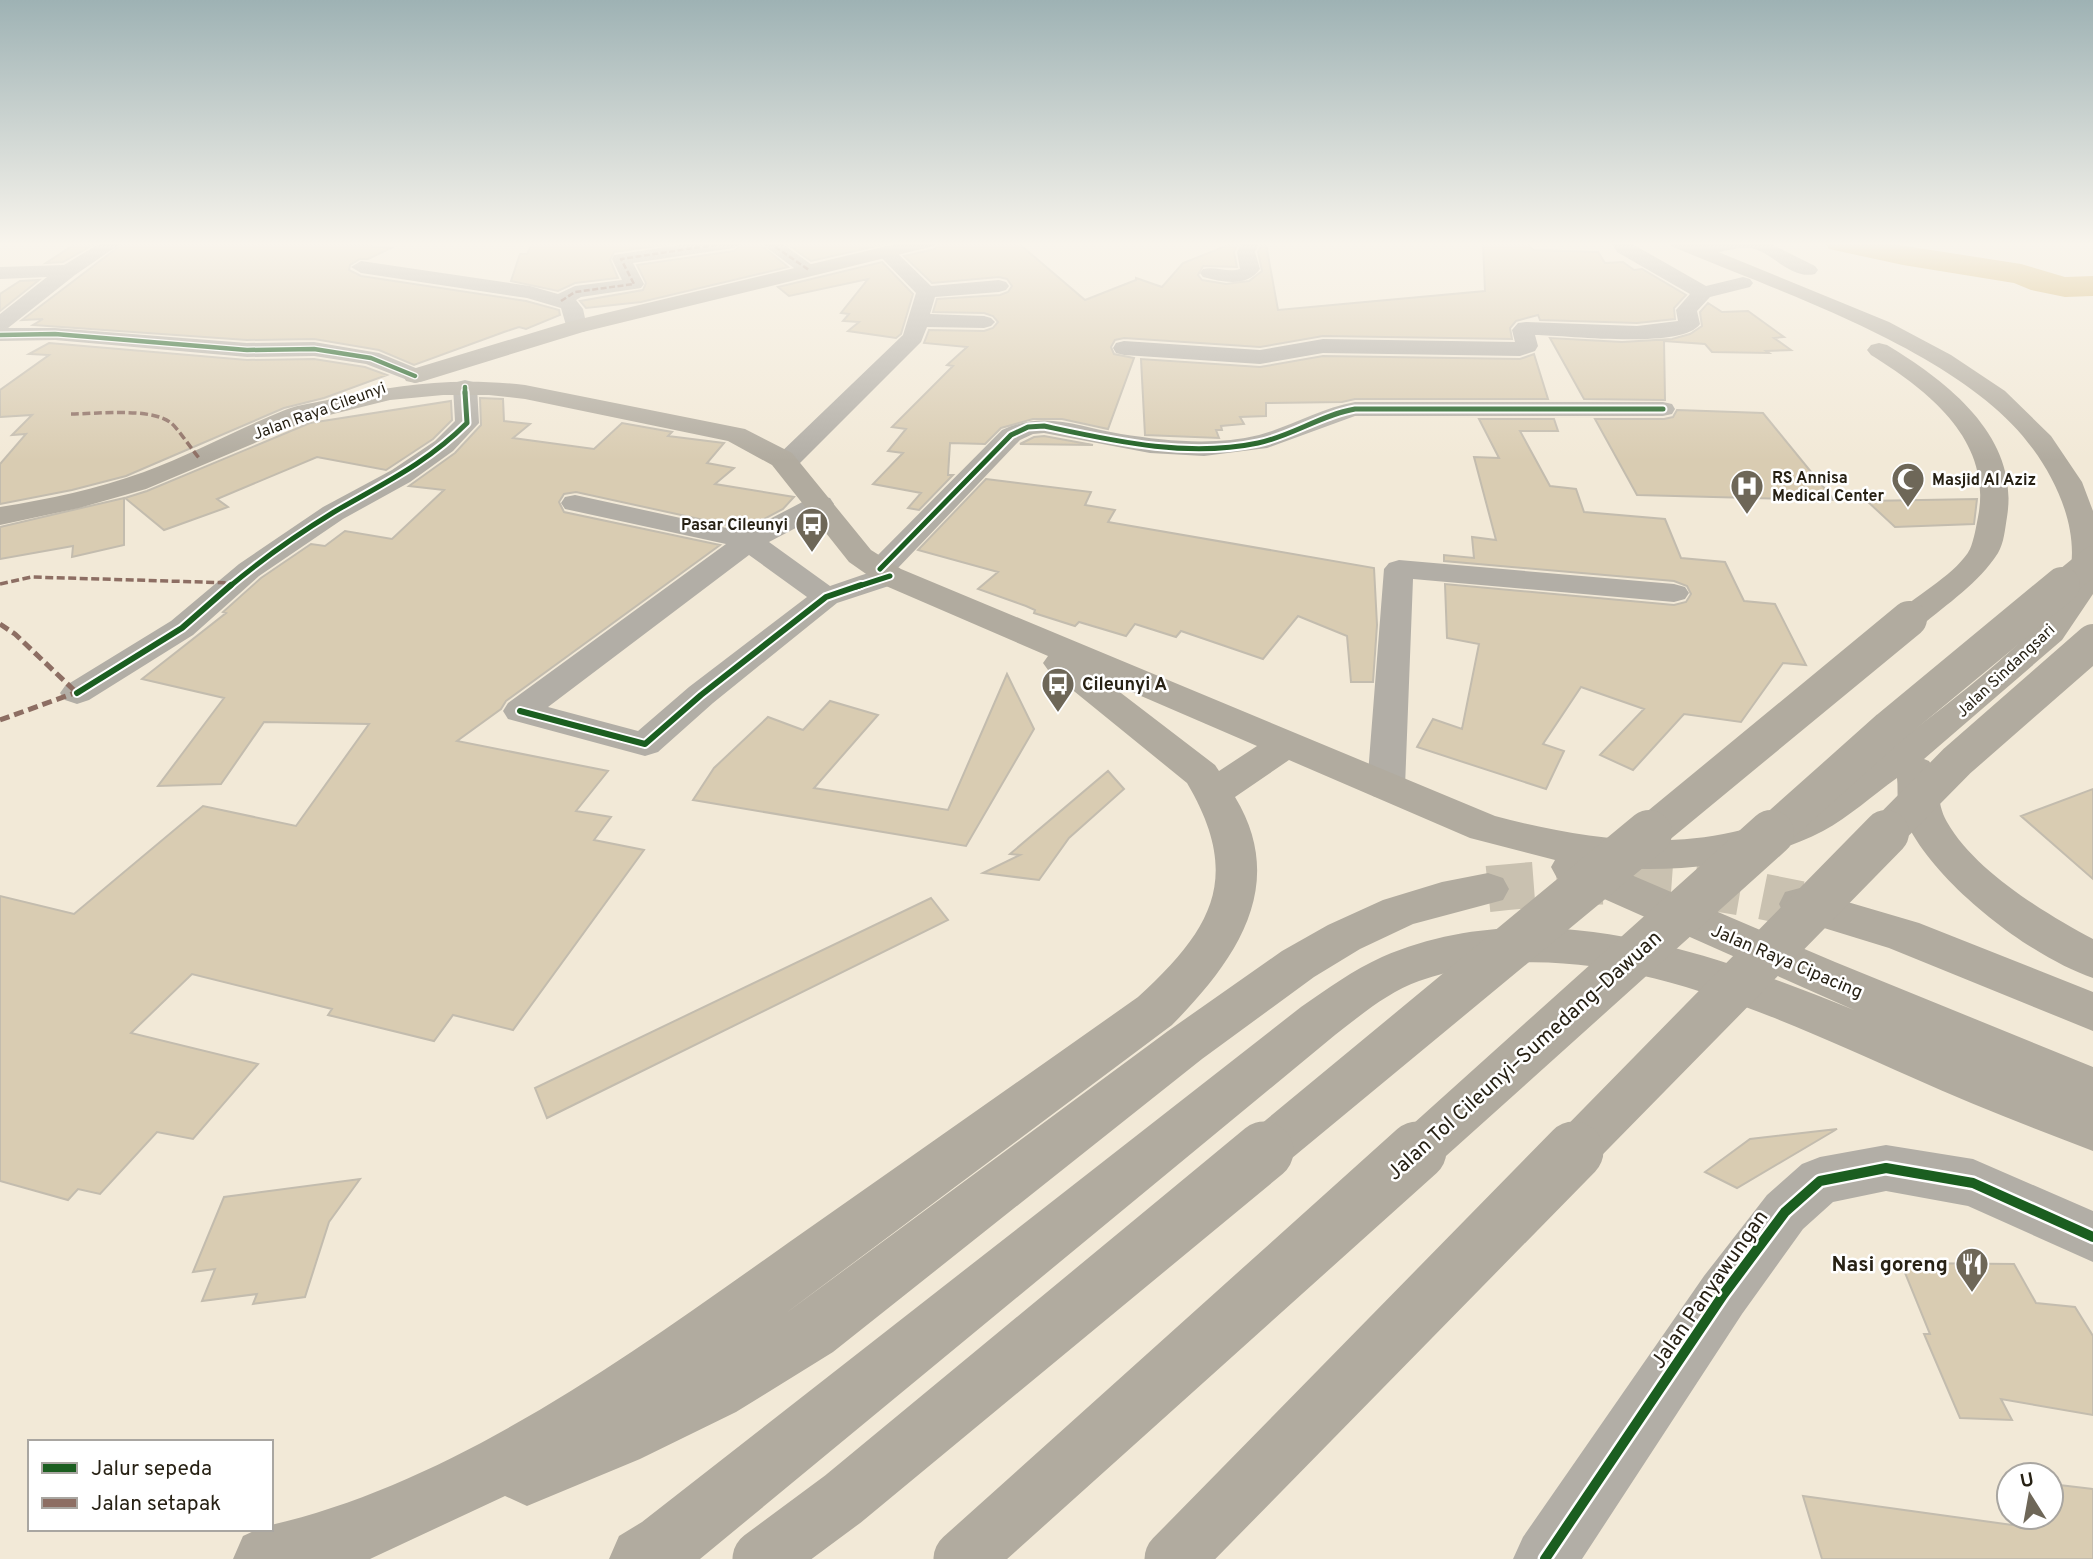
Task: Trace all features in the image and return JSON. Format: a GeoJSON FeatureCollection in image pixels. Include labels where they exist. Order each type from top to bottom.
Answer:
{"type":"FeatureCollection","features":[{"type":"Feature","properties":{"kind":"highway","name":"Jalan Raya Cileunyi"},"geometry":{"type":"LineString","coordinates":[[0,516],[106,492],[155,477],[292,416],[523,343],[626,315]]}},
{"type":"Feature","properties":{"kind":"highway"},"geometry":{"type":"LineString","coordinates":[[762,1559],[843,1499],[1909,620],[1958,578],[1984,551],[1996,512],[1996,482],[1988,454],[1957,411],[1912,372],[1812,315]]}},
{"type":"Feature","properties":{"kind":"highway","name":"Jalan Sindangsari"},"geometry":{"type":"LineString","coordinates":[[1484,828],[1531,842],[1605,854],[1684,855],[1757,842],[1810,820],[1928,739],[2050,633],[2084,584],[2087,534],[2068,482],[2042,442],[1996,396],[1943,360],[1852,315]]}},
{"type":"Feature","properties":{"kind":"highway"},"geometry":{"type":"LineString","coordinates":[[523,343],[505,354],[497,367],[502,382],[525,392]]}},
{"type":"Feature","properties":{"kind":"highway"},"geometry":{"type":"LineString","coordinates":[[292,416],[390,393],[465,387],[525,392],[736,435],[763,447],[785,463],[860,556],[885,572],[1484,828]]}},
{"type":"Feature","properties":{"kind":"highway","name":"Jalan Tol Cileunyi–Sumedang–Dawuan"},"geometry":{"type":"LineString","coordinates":[[963,1559],[1878,737],[2093,560]]}},
{"type":"Feature","properties":{"kind":"highway"},"geometry":{"type":"LineString","coordinates":[[1008,625],[1200,774],[1214,793],[1232,827],[1238,860],[1236,897],[1209,956],[1185,984],[1170,1028]]}},
{"type":"Feature","properties":{"kind":"highway"},"geometry":{"type":"LineString","coordinates":[[1174,1559],[1957,761],[2093,642]]}},
{"type":"Feature","properties":{"kind":"highway"},"geometry":{"type":"LineString","coordinates":[[1928,739],[1917,761],[1915,788],[1924,818],[1936,838],[1954,858],[2011,909],[2091,959]]}},
{"type":"Feature","properties":{"kind":"highway"},"geometry":{"type":"LineString","coordinates":[[1214,793],[1286,744]]}},
{"type":"Feature","properties":{"kind":"highway","name":"Jalan Raya Cipacing"},"geometry":{"type":"LineString","coordinates":[[1484,828],[1807,970],[2093,1089]]}},
{"type":"Feature","properties":{"kind":"highway"},"geometry":{"type":"LineString","coordinates":[[266,1559],[363,1531],[504,1482],[618,1437],[715,1391],[812,1331],[1170,1028],[1276,979],[1344,937],[1398,912],[1442,898],[1488,889]]}},
{"type":"Feature","properties":{"kind":"highway"},"geometry":{"type":"LineString","coordinates":[[1800,904],[1903,935],[2093,1012]]}},
{"type":"Feature","properties":{"kind":"highway"},"geometry":{"type":"LineString","coordinates":[[642,1559],[665,1545],[1318,1021],[1380,979],[1411,964],[1479,948],[1520,946],[1607,952],[1674,965],[1774,998],[1991,1089],[2093,1128]]}},
{"type":"Feature","properties":{"kind":"street"},"geometry":{"type":"LineString","coordinates":[[574,315],[576,327]]}},
{"type":"Feature","properties":{"kind":"street"},"geometry":{"type":"LineString","coordinates":[[785,463],[913,337],[919,315]]}},
{"type":"Feature","properties":{"kind":"street"},"geometry":{"type":"LineString","coordinates":[[1124,348],[1260,357],[1324,345],[1419,344],[1520,349],[1527,346],[1523,330],[1526,328],[1655,333],[1685,328],[1689,324],[1687,315]]}},
{"type":"Feature","properties":{"kind":"street"},"geometry":{"type":"LineString","coordinates":[[917,320],[985,323]]}},
{"type":"Feature","properties":{"kind":"street"},"geometry":{"type":"LineString","coordinates":[[0,335],[55,334],[247,350],[314,349],[371,358],[415,376]]}},
{"type":"Feature","properties":{"kind":"street"},"geometry":{"type":"LineString","coordinates":[[77,693],[182,628],[249,570],[288,543],[333,513],[401,476],[444,446],[467,423],[465,387]]}},
{"type":"Feature","properties":{"kind":"street"},"geometry":{"type":"LineString","coordinates":[[820,504],[749,541],[520,711],[645,744],[702,695],[826,597],[885,572],[1011,435],[1028,427],[1044,426],[1146,447],[1223,448],[1275,439],[1334,413],[1355,409],[1663,410]]}},
{"type":"Feature","properties":{"kind":"street"},"geometry":{"type":"LineString","coordinates":[[575,503],[749,541],[826,597]]}},
{"type":"Feature","properties":{"kind":"street"},"geometry":{"type":"LineString","coordinates":[[1386,787],[1399,569],[1674,593]]}},
{"type":"Feature","properties":{"kind":"street","name":"Jalan Panyawungan"},"geometry":{"type":"LineString","coordinates":[[1545,1559],[1723,1295],[1785,1212],[1820,1181],[1886,1168],[1973,1183],[2093,1237]]}},
{"type":"Feature","properties":{"kind":"building"},"geometry":{"type":"Polygon","coordinates":[[[29,315],[560,315],[526,329],[519,327],[414,365],[379,350],[314,339],[247,340],[33,325],[43,319],[22,320],[29,315]]]}},
{"type":"Feature","properties":{"kind":"building"},"geometry":{"type":"Polygon","coordinates":[[[848,315],[907,315],[901,334],[896,338],[848,331],[859,322],[843,321],[848,315]]]}},
{"type":"Feature","properties":{"kind":"building"},"geometry":{"type":"Polygon","coordinates":[[[989,315],[1675,315],[1675,319],[1637,323],[1540,320],[1538,315],[1516,321],[1510,328],[1512,339],[1323,336],[1260,347],[1124,338],[1115,340],[1111,347],[1114,354],[1134,358],[1108,429],[1062,419],[1033,419],[1001,428],[985,444],[950,443],[948,475],[953,475],[919,510],[908,508],[921,493],[873,484],[903,453],[888,451],[906,429],[892,427],[953,366],[947,365],[967,347],[924,343],[929,330],[984,331],[993,328],[998,322],[989,315]]]}},
{"type":"Feature","properties":{"kind":"building"},"geometry":{"type":"Polygon","coordinates":[[[1700,315],[1753,315],[1784,337],[1774,338],[1791,350],[1766,351],[1769,353],[1712,352],[1705,344],[1664,341],[1665,400],[1584,399],[1550,338],[1622,342],[1672,339],[1690,334],[1702,326],[1700,315]]]}},
{"type":"Feature","properties":{"kind":"building"},"geometry":{"type":"Polygon","coordinates":[[[49,343],[247,360],[314,359],[365,367],[387,375],[324,398],[284,408],[126,476],[0,504],[0,464],[26,434],[12,435],[32,415],[0,417],[0,390],[49,355],[29,354],[49,343]]]}},
{"type":"Feature","properties":{"kind":"building"},"geometry":{"type":"Polygon","coordinates":[[[1534,354],[1548,399],[1355,399],[1342,402],[1266,403],[1266,416],[1240,417],[1244,424],[1221,426],[1222,430],[1216,430],[1219,438],[1145,435],[1141,359],[1260,367],[1323,356],[1520,359],[1534,354]]]}},
{"type":"Feature","properties":{"kind":"building"},"geometry":{"type":"Polygon","coordinates":[[[480,398],[503,399],[504,421],[530,424],[513,438],[594,449],[622,423],[672,432],[668,436],[724,443],[707,463],[734,468],[715,484],[794,497],[783,509],[745,529],[576,492],[564,494],[559,502],[564,512],[720,545],[506,701],[501,709],[457,741],[608,771],[576,811],[611,817],[594,840],[644,850],[513,1030],[453,1015],[434,1041],[328,1015],[332,1009],[192,974],[131,1033],[258,1064],[193,1139],[157,1132],[100,1194],[78,1189],[68,1200],[0,1181],[0,896],[74,914],[203,806],[296,826],[369,724],[264,722],[221,784],[158,786],[224,698],[142,679],[226,613],[223,612],[261,578],[311,544],[325,546],[345,531],[392,539],[444,490],[409,486],[455,453],[481,425],[480,398]]]}},
{"type":"Feature","properties":{"kind":"building"},"geometry":{"type":"Polygon","coordinates":[[[451,401],[452,420],[433,439],[386,470],[317,457],[217,499],[228,507],[164,530],[125,498],[310,423],[451,401]]]}},
{"type":"Feature","properties":{"kind":"building"},"geometry":{"type":"Polygon","coordinates":[[[1677,410],[1763,413],[1834,500],[1637,495],[1595,419],[1664,419],[1673,417],[1677,410]]]}},
{"type":"Feature","properties":{"kind":"building"},"geometry":{"type":"Polygon","coordinates":[[[1479,419],[1554,419],[1558,431],[1520,431],[1550,486],[1576,489],[1584,512],[1665,519],[1681,558],[1725,562],[1744,601],[1775,604],[1806,665],[1783,663],[1741,722],[1684,714],[1633,770],[1600,755],[1644,709],[1581,687],[1543,744],[1564,751],[1546,789],[1417,747],[1433,719],[1462,729],[1479,644],[1447,638],[1445,584],[1674,605],[1686,602],[1691,594],[1687,586],[1674,581],[1444,561],[1444,555],[1474,558],[1472,537],[1496,540],[1474,457],[1499,458],[1479,419]]]}},
{"type":"Feature","properties":{"kind":"building"},"geometry":{"type":"Polygon","coordinates":[[[1044,436],[1093,445],[1020,444],[1034,437],[1044,436]]]}},
{"type":"Feature","properties":{"kind":"building"},"geometry":{"type":"Polygon","coordinates":[[[986,479],[1091,492],[1085,505],[1115,510],[1108,522],[1374,568],[1377,625],[1373,682],[1351,682],[1347,636],[1298,616],[1263,659],[1181,631],[1176,637],[1135,624],[1126,636],[1079,622],[1075,626],[1034,613],[1035,610],[1026,606],[978,589],[998,572],[918,550],[986,479]]]}},
{"type":"Feature","properties":{"kind":"building"},"geometry":{"type":"Polygon","coordinates":[[[124,498],[124,545],[72,557],[73,546],[0,559],[0,527],[124,498]]]}},
{"type":"Feature","properties":{"kind":"building","name":"Masjid Al Aziz"},"geometry":{"type":"Polygon","coordinates":[[[1977,499],[1974,524],[1895,527],[1867,501],[1977,499]]]}},
{"type":"Feature","properties":{"kind":"building"},"geometry":{"type":"Polygon","coordinates":[[[1007,674],[1034,729],[966,846],[693,800],[714,768],[768,717],[803,730],[830,701],[878,715],[814,788],[948,810],[1007,674]]]}},
{"type":"Feature","properties":{"kind":"building"},"geometry":{"type":"Polygon","coordinates":[[[1108,771],[1124,789],[1069,838],[1039,880],[983,873],[1020,855],[1010,854],[1108,771]]]}},
{"type":"Feature","properties":{"kind":"building"},"geometry":{"type":"Polygon","coordinates":[[[2093,789],[2093,879],[2021,816],[2093,789]]]}},
{"type":"Feature","properties":{"kind":"building"},"geometry":{"type":"Polygon","coordinates":[[[931,898],[948,920],[547,1118],[535,1088],[931,898]]]}},
{"type":"Feature","properties":{"kind":"building"},"geometry":{"type":"Polygon","coordinates":[[[1837,1129],[1737,1188],[1705,1172],[1750,1139],[1837,1129]]]}},
{"type":"Feature","properties":{"kind":"building"},"geometry":{"type":"Polygon","coordinates":[[[360,1179],[329,1222],[305,1297],[253,1304],[257,1294],[202,1301],[215,1269],[193,1272],[224,1197],[360,1179]]]}},
{"type":"Feature","properties":{"kind":"building"},"geometry":{"type":"Polygon","coordinates":[[[1901,1263],[2014,1264],[2036,1303],[2075,1307],[2093,1336],[2093,1415],[2001,1399],[2012,1420],[1960,1418],[1924,1334],[1930,1334],[1901,1263]]]}},
{"type":"Feature","properties":{"kind":"building"},"geometry":{"type":"Polygon","coordinates":[[[2065,1486],[2093,1489],[2093,1559],[1822,1559],[1803,1496],[1995,1523],[1995,1531],[2065,1531],[2065,1486]]]}},
{"type":"Feature","properties":{"kind":"tunnel"},"geometry":{"type":"LineString","coordinates":[[1488,889],[1577,882],[1644,882],[1683,884],[1800,904]]}},
{"type":"Feature","properties":{"kind":"marked path"},"geometry":{"type":"LineString","coordinates":[[71,414],[122,413],[148,416],[172,423],[199,458]]}},
{"type":"Feature","properties":{"kind":"marked path"},"geometry":{"type":"LineString","coordinates":[[0,584],[31,577],[235,583]]}},
{"type":"Feature","properties":{"kind":"marked path"},"geometry":{"type":"LineString","coordinates":[[0,624],[15,634],[77,693]]}},
{"type":"Feature","properties":{"kind":"marked path"},"geometry":{"type":"LineString","coordinates":[[0,720],[80,691]]}},
{"type":"Feature","properties":{"kind":"cycle path"},"geometry":{"type":"LineString","coordinates":[[0,335],[55,334],[247,350],[314,349],[371,358],[415,376]]}},
{"type":"Feature","properties":{"kind":"cycle path"},"geometry":{"type":"LineString","coordinates":[[77,693],[182,628],[249,570],[333,513],[401,476],[444,446],[467,423],[465,387]]}},
{"type":"Feature","properties":{"kind":"cycle path"},"geometry":{"type":"LineString","coordinates":[[880,569],[1011,435],[1028,427],[1044,426],[1150,446],[1204,449],[1271,440],[1330,415],[1355,409],[1663,409]]}},
{"type":"Feature","properties":{"kind":"cycle path"},"geometry":{"type":"LineString","coordinates":[[520,711],[645,744],[701,695],[826,597],[890,576]]}},
{"type":"Feature","properties":{"kind":"cycle path"},"geometry":{"type":"LineString","coordinates":[[1545,1559],[1723,1295],[1785,1212],[1820,1181],[1886,1168],[1973,1183],[2093,1237]]}},
{"type":"Feature","properties":{"kind":"place","name":"Masjid Al Aziz"},"geometry":{"type":"Point","coordinates":[1908,509]}},
{"type":"Feature","properties":{"kind":"place","name":"RS Annisa Medical Center"},"geometry":{"type":"Point","coordinates":[1747,516]}},
{"type":"Feature","properties":{"kind":"place","name":"Pasar Cileunyi"},"geometry":{"type":"Point","coordinates":[812,554]}},
{"type":"Feature","properties":{"kind":"place","name":"Cileunyi A"},"geometry":{"type":"Point","coordinates":[1058,714]}},
{"type":"Feature","properties":{"kind":"place","name":"Nasi goreng"},"geometry":{"type":"Point","coordinates":[1972,1294]}}]}
